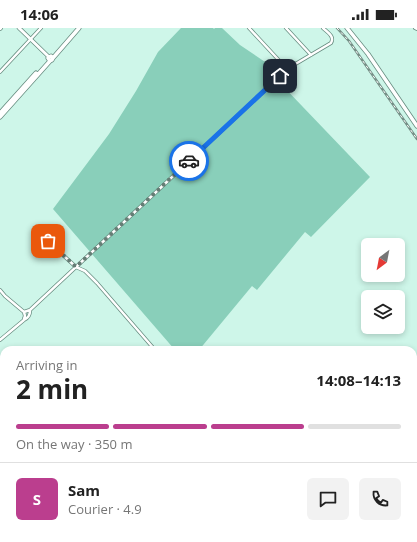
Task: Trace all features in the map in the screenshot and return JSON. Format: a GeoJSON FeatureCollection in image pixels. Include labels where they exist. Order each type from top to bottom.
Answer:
{"type":"FeatureCollection","features":[{"type":"Feature","properties":{"kind":"main road"},"geometry":{"type":"LineString","coordinates":[[0,113],[78,28]]}},
{"type":"Feature","properties":{"kind":"main road"},"geometry":{"type":"LineString","coordinates":[[347,28],[368,54],[417,126]]}},
{"type":"Feature","properties":{"kind":"main road"},"geometry":{"type":"LineString","coordinates":[[0,117],[50,58]]}},
{"type":"Feature","properties":{"kind":"street"},"geometry":{"type":"LineString","coordinates":[[19,28],[50,58]]}},
{"type":"Feature","properties":{"kind":"street"},"geometry":{"type":"LineString","coordinates":[[0,72],[41,28]]}},
{"type":"Feature","properties":{"kind":"street"},"geometry":{"type":"LineString","coordinates":[[249,28],[287,70]]}},
{"type":"Feature","properties":{"kind":"street"},"geometry":{"type":"LineString","coordinates":[[286,28],[311,55]]}},
{"type":"Feature","properties":{"kind":"street"},"geometry":{"type":"LineString","coordinates":[[24,312],[30,310],[287,70],[329,45],[332,38],[323,28]]}},
{"type":"Feature","properties":{"kind":"street"},"geometry":{"type":"LineString","coordinates":[[40,234],[76,267],[85,271],[97,283],[152,346]]}},
{"type":"Feature","properties":{"kind":"street"},"geometry":{"type":"LineString","coordinates":[[0,290],[24,312],[24,320]]}},
{"type":"Feature","properties":{"kind":"street"},"geometry":{"type":"LineString","coordinates":[[0,340],[30,315],[30,310]]}},
{"type":"Feature","properties":{"kind":"green space"},"geometry":{"type":"Polygon","coordinates":[[[181,28],[222,28],[240,45],[280,72],[280,83],[370,177],[311,237],[305,232],[257,290],[252,286],[202,346],[172,346],[53,209],[109,134],[158,52],[181,28]]]}},
{"type":"Feature","properties":{"kind":"railway"},"geometry":{"type":"LineString","coordinates":[[337,28],[349,41],[417,139]]}},
{"type":"Feature","properties":{"kind":"way so far"},"geometry":{"type":"LineString","coordinates":[[48,241],[76,267],[189,161]]}},
{"type":"Feature","properties":{"kind":"route"},"geometry":{"type":"LineString","coordinates":[[189,161],[280,76]]}}]}
